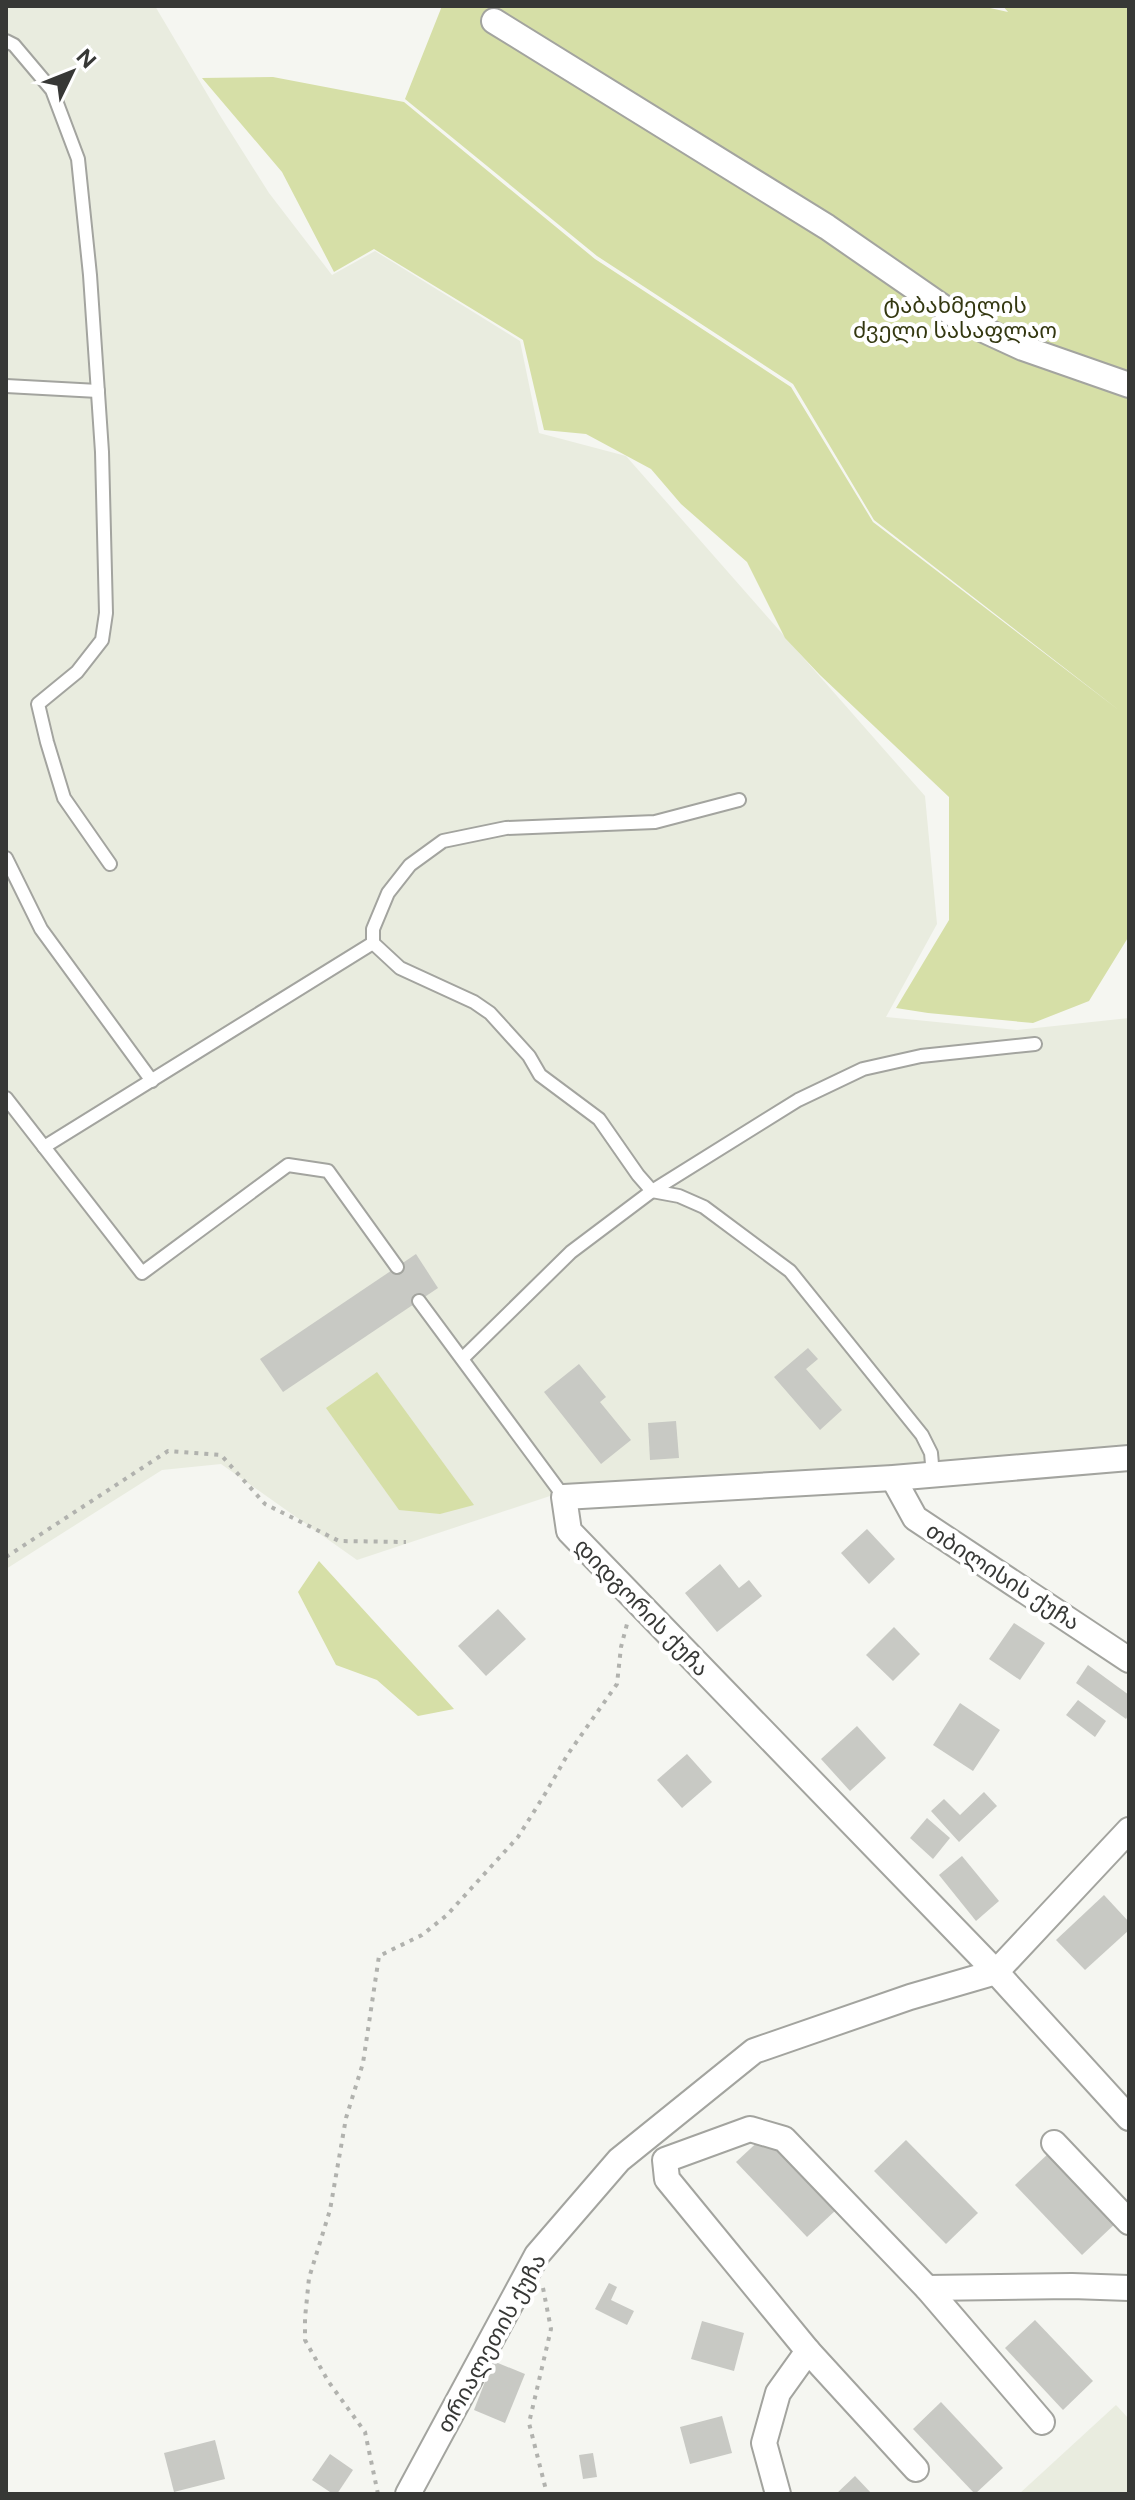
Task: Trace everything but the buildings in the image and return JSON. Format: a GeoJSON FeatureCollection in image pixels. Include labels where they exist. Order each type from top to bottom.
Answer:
{"type":"FeatureCollection","features":[{"type":"Feature","properties":{"kind":"street"},"geometry":{"type":"LineString","coordinates":[[494,21],[827,227],[960,319],[1023,348],[1129,385]]}},
{"type":"Feature","properties":{"kind":"street"},"geometry":{"type":"LineString","coordinates":[[564,1497],[893,1478],[1129,1458]]}},
{"type":"Feature","properties":{"kind":"street","name":"თბილისის ქუჩა"},"geometry":{"type":"LineString","coordinates":[[893,1478],[915,1518],[1129,1660]]}},
{"type":"Feature","properties":{"kind":"street","name":"დიდგორის ქუჩა"},"geometry":{"type":"LineString","coordinates":[[564,1497],[569,1531],[996,1972],[1129,2118]]}},
{"type":"Feature","properties":{"kind":"street"},"geometry":{"type":"LineString","coordinates":[[996,1972],[1129,1830]]}},
{"type":"Feature","properties":{"kind":"street","name":"თრიალეთის ქუჩა"},"geometry":{"type":"LineString","coordinates":[[408,2494],[537,2255],[619,2160],[754,2051],[910,1997],[996,1972]]}},
{"type":"Feature","properties":{"kind":"street"},"geometry":{"type":"LineString","coordinates":[[665,2160],[750,2129],[784,2139],[927,2288],[1042,2422]]}},
{"type":"Feature","properties":{"kind":"street"},"geometry":{"type":"LineString","coordinates":[[642,2141],[665,2160],[667,2179],[808,2351],[916,2469]]}},
{"type":"Feature","properties":{"kind":"street"},"geometry":{"type":"LineString","coordinates":[[1054,2143],[1129,2222]]}},
{"type":"Feature","properties":{"kind":"street"},"geometry":{"type":"LineString","coordinates":[[927,2288],[1129,2288]]}},
{"type":"Feature","properties":{"kind":"street"},"geometry":{"type":"LineString","coordinates":[[778,2494],[764,2443],[778,2393],[808,2351]]}},
{"type":"Feature","properties":{"kind":"lane"},"geometry":{"type":"LineString","coordinates":[[6,41],[14,45],[52,90],[78,159],[90,275],[102,452],[106,613],[102,640],[77,672],[38,704],[64,798],[110,864]]}},
{"type":"Feature","properties":{"kind":"lane"},"geometry":{"type":"LineString","coordinates":[[6,386],[98,391]]}},
{"type":"Feature","properties":{"kind":"lane"},"geometry":{"type":"LineString","coordinates":[[739,800],[655,822],[506,828],[443,841],[410,865],[388,893],[373,929],[373,943],[400,968],[474,1002],[490,1013],[529,1056],[540,1075],[599,1119],[652,1191],[679,1196],[704,1207],[790,1271],[922,1435],[931,1453],[933,1475]]}},
{"type":"Feature","properties":{"kind":"lane"},"geometry":{"type":"LineString","coordinates":[[6,858],[41,929],[152,1081]]}},
{"type":"Feature","properties":{"kind":"lane"},"geometry":{"type":"LineString","coordinates":[[44,1147],[373,943]]}},
{"type":"Feature","properties":{"kind":"lane"},"geometry":{"type":"LineString","coordinates":[[463,1358],[571,1252],[652,1191],[798,1100],[863,1069],[921,1056],[1035,1044]]}},
{"type":"Feature","properties":{"kind":"lane"},"geometry":{"type":"LineString","coordinates":[[6,1098],[142,1273],[288,1165],[328,1171],[397,1267]]}},
{"type":"Feature","properties":{"kind":"lane"},"geometry":{"type":"LineString","coordinates":[[419,1301],[564,1497]]}},
{"type":"Feature","properties":{"kind":"path"},"geometry":{"type":"LineString","coordinates":[[6,1557],[168,1451],[221,1455],[265,1504],[339,1541],[406,1542]]}},
{"type":"Feature","properties":{"kind":"path"},"geometry":{"type":"LineString","coordinates":[[378,2494],[365,2432],[328,2381],[305,2340],[305,2318],[309,2278],[330,2210],[346,2118],[363,2063],[379,1956],[422,1935],[447,1915],[518,1837],[568,1754],[617,1684],[621,1647],[633,1598]]}},
{"type":"Feature","properties":{"kind":"path"},"geometry":{"type":"LineString","coordinates":[[537,2255],[551,2329],[529,2423],[547,2494]]}},
{"type":"Feature","properties":{"kind":"shaded area"},"geometry":{"type":"Polygon","coordinates":[[[6,6],[155,6],[269,193],[332,275],[375,251],[520,341],[539,433],[626,456],[925,796],[937,924],[886,1017],[1017,1030],[1129,1018],[1129,1452],[568,1490],[357,1560],[221,1464],[162,1470],[6,1569],[6,6]]]}},
{"type":"Feature","properties":{"kind":"shaded area"},"geometry":{"type":"Polygon","coordinates":[[[1116,2405],[1129,2419],[1129,2494],[1019,2494],[1116,2405]]]}},
{"type":"Feature","properties":{"kind":"green space","name":"ტაბახმელის ძველი სასაფლაო"},"geometry":{"type":"Polygon","coordinates":[[[442,6],[981,6],[1008,12],[1003,6],[1129,6],[1129,936],[1089,1001],[1033,1023],[896,1008],[949,920],[949,797],[785,638],[747,562],[681,504],[651,469],[586,434],[544,430],[523,340],[374,249],[334,272],[282,172],[202,78],[273,77],[404,102],[595,259],[791,387],[873,522],[1120,711],[874,520],[793,384],[597,256],[405,99],[442,6]]]}},
{"type":"Feature","properties":{"kind":"green space"},"geometry":{"type":"Polygon","coordinates":[[[377,1372],[474,1505],[440,1514],[399,1510],[326,1408],[377,1372]]]}},
{"type":"Feature","properties":{"kind":"green space"},"geometry":{"type":"Polygon","coordinates":[[[319,1561],[454,1709],[418,1716],[377,1680],[336,1665],[298,1592],[319,1561]]]}}]}
